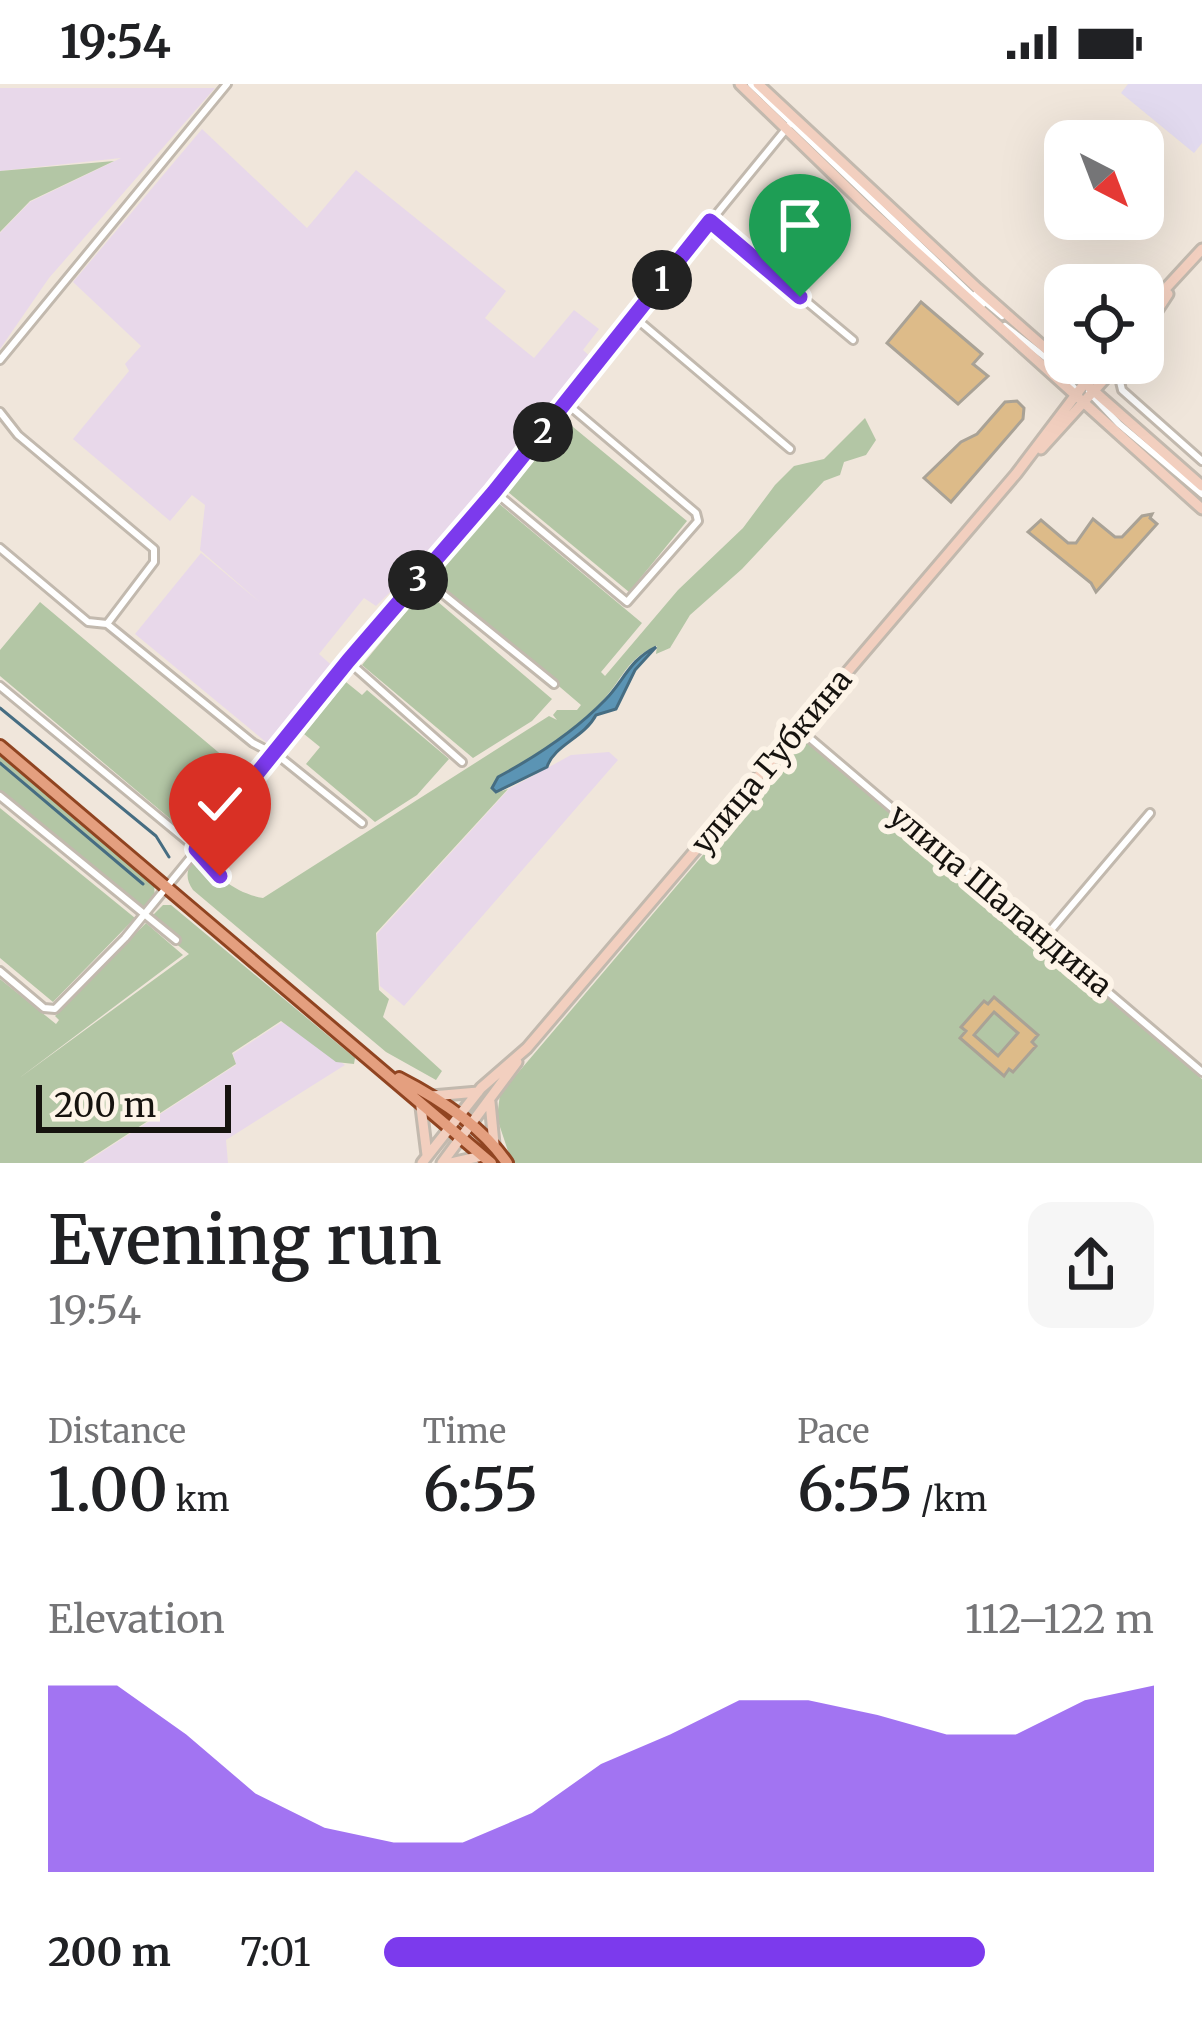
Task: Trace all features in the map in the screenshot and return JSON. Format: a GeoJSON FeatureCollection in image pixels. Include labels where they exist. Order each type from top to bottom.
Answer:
{"type":"FeatureCollection","features":[{"type":"Feature","properties":{"kind":"main road"},"geometry":{"type":"LineString","coordinates":[[740,84],[1044,346]]}},
{"type":"Feature","properties":{"kind":"main road"},"geometry":{"type":"LineString","coordinates":[[754,84],[785,110],[868,208],[1044,367]]}},
{"type":"Feature","properties":{"kind":"main road"},"geometry":{"type":"LineString","coordinates":[[1164,291],[1202,249]]}},
{"type":"Feature","properties":{"kind":"main road"},"geometry":{"type":"LineString","coordinates":[[1164,299],[1180,274]]}},
{"type":"Feature","properties":{"kind":"main road"},"geometry":{"type":"LineString","coordinates":[[1055,384],[1061,412]]}},
{"type":"Feature","properties":{"kind":"main road"},"geometry":{"type":"LineString","coordinates":[[1072,384],[1118,408],[1202,492]]}},
{"type":"Feature","properties":{"kind":"main road"},"geometry":{"type":"LineString","coordinates":[[1080,384],[1095,414],[1202,509]]}},
{"type":"Feature","properties":{"kind":"main road","name":"улица Губкина"},"geometry":{"type":"LineString","coordinates":[[426,1157],[487,1104],[526,1048],[1089,384]]}},
{"type":"Feature","properties":{"kind":"main road","name":"улица Губкина"},"geometry":{"type":"LineString","coordinates":[[1016,474],[1061,412],[1096,384]]}},
{"type":"Feature","properties":{"kind":"main road"},"geometry":{"type":"LineString","coordinates":[[1110,384],[1118,408]]}},
{"type":"Feature","properties":{"kind":"main road"},"geometry":{"type":"LineString","coordinates":[[0,746],[391,1073],[434,1098],[484,1158]]}},
{"type":"Feature","properties":{"kind":"main road","name":"улица Губкина"},"geometry":{"type":"LineString","coordinates":[[446,1162],[476,1094],[526,1048]]}},
{"type":"Feature","properties":{"kind":"main road"},"geometry":{"type":"LineString","coordinates":[[409,1087],[424,1109],[491,1142],[507,1163]]}},
{"type":"Feature","properties":{"kind":"main road"},"geometry":{"type":"LineString","coordinates":[[434,1098],[476,1094],[477,1105],[487,1104],[491,1142]]}},
{"type":"Feature","properties":{"kind":"main road"},"geometry":{"type":"LineString","coordinates":[[424,1109],[435,1109],[434,1098]]}},
{"type":"Feature","properties":{"kind":"main road"},"geometry":{"type":"LineString","coordinates":[[424,1109],[426,1157],[441,1152],[446,1162],[484,1158]]}},
{"type":"Feature","properties":{"kind":"main road"},"geometry":{"type":"LineString","coordinates":[[484,1158],[479,1144],[491,1142]]}},
{"type":"Feature","properties":{"kind":"street"},"geometry":{"type":"LineString","coordinates":[[0,360],[227,84]]}},
{"type":"Feature","properties":{"kind":"street"},"geometry":{"type":"LineString","coordinates":[[754,84],[945,268],[1183,481]]}},
{"type":"Feature","properties":{"kind":"street"},"geometry":{"type":"LineString","coordinates":[[0,971],[44,1008],[61,1005],[146,914],[348,661],[494,492],[710,221],[793,125]]}},
{"type":"Feature","properties":{"kind":"street"},"geometry":{"type":"LineString","coordinates":[[710,221],[853,340]]}},
{"type":"Feature","properties":{"kind":"street"},"geometry":{"type":"LineString","coordinates":[[633,316],[790,449]]}},
{"type":"Feature","properties":{"kind":"street"},"geometry":{"type":"LineString","coordinates":[[1121,384],[1122,390],[1202,461]]}},
{"type":"Feature","properties":{"kind":"street"},"geometry":{"type":"LineString","coordinates":[[494,492],[627,602],[698,521],[696,513],[566,403]]}},
{"type":"Feature","properties":{"kind":"street"},"geometry":{"type":"LineString","coordinates":[[0,412],[4,423],[154,549],[154,562],[107,624]]}},
{"type":"Feature","properties":{"kind":"street"},"geometry":{"type":"LineString","coordinates":[[1114,431],[1202,492]]}},
{"type":"Feature","properties":{"kind":"street"},"geometry":{"type":"LineString","coordinates":[[0,548],[88,622],[107,624],[253,743],[275,754],[362,823]]}},
{"type":"Feature","properties":{"kind":"street"},"geometry":{"type":"LineString","coordinates":[[421,577],[554,684]]}},
{"type":"Feature","properties":{"kind":"street"},"geometry":{"type":"LineString","coordinates":[[348,661],[462,762]]}},
{"type":"Feature","properties":{"kind":"street"},"geometry":{"type":"LineString","coordinates":[[0,686],[196,849],[220,876]]}},
{"type":"Feature","properties":{"kind":"street","name":"улица Шаландина"},"geometry":{"type":"LineString","coordinates":[[800,729],[1202,1072]]}},
{"type":"Feature","properties":{"kind":"street"},"geometry":{"type":"LineString","coordinates":[[0,796],[176,940]]}},
{"type":"Feature","properties":{"kind":"street"},"geometry":{"type":"LineString","coordinates":[[1045,937],[1150,814]]}},
{"type":"Feature","properties":{"kind":"shaded area"},"geometry":{"type":"Polygon","coordinates":[[[1128,84],[1202,84],[1202,143],[1194,153],[1164,128],[1164,120],[1154,120],[1121,93],[1128,84]]]}},
{"type":"Feature","properties":{"kind":"shaded area"},"geometry":{"type":"Polygon","coordinates":[[[0,88],[215,88],[49,278],[0,349],[0,233],[30,202],[121,158],[0,171],[0,88]]]}},
{"type":"Feature","properties":{"kind":"shaded area"},"geometry":{"type":"Polygon","coordinates":[[[202,129],[307,228],[356,170],[506,291],[485,318],[534,358],[574,310],[599,329],[583,350],[593,359],[438,545],[376,606],[364,598],[319,654],[337,670],[272,747],[135,634],[201,553],[262,604],[200,550],[205,505],[192,495],[170,521],[73,439],[129,371],[125,364],[141,346],[73,282],[202,129]]]}},
{"type":"Feature","properties":{"kind":"shaded area"},"geometry":{"type":"Polygon","coordinates":[[[609,752],[618,760],[404,1006],[380,986],[377,934],[509,789],[571,755],[609,752]]]}},
{"type":"Feature","properties":{"kind":"shaded area"},"geometry":{"type":"Polygon","coordinates":[[[282,1022],[345,1065],[226,1140],[228,1163],[85,1163],[236,1065],[233,1054],[282,1022]]]}},
{"type":"Feature","properties":{"kind":"green space"},"geometry":{"type":"Polygon","coordinates":[[[114,161],[30,201],[0,232],[0,171],[114,161]]]}},
{"type":"Feature","properties":{"kind":"green space"},"geometry":{"type":"Polygon","coordinates":[[[865,418],[876,440],[866,455],[844,462],[840,475],[824,481],[742,569],[690,615],[670,648],[656,654],[657,646],[639,656],[580,722],[497,777],[492,787],[495,793],[508,789],[376,933],[379,990],[389,999],[383,1017],[442,1071],[436,1080],[386,1052],[193,890],[188,871],[198,854],[227,882],[263,898],[549,716],[557,720],[553,715],[557,710],[577,710],[581,705],[433,579],[497,502],[642,623],[601,672],[605,676],[794,466],[824,459],[865,418]]]}},
{"type":"Feature","properties":{"kind":"green space"},"geometry":{"type":"Polygon","coordinates":[[[567,422],[687,521],[629,592],[508,492],[567,422]]]}},
{"type":"Feature","properties":{"kind":"green space"},"geometry":{"type":"Polygon","coordinates":[[[424,590],[552,699],[532,721],[473,758],[362,665],[424,590]]]}},
{"type":"Feature","properties":{"kind":"green space"},"geometry":{"type":"Polygon","coordinates":[[[40,602],[243,773],[192,837],[0,676],[0,650],[40,602]]]}},
{"type":"Feature","properties":{"kind":"green space"},"geometry":{"type":"Polygon","coordinates":[[[346,682],[362,695],[367,690],[449,759],[417,795],[375,822],[306,764],[320,747],[304,734],[346,682]]]}},
{"type":"Feature","properties":{"kind":"green space"},"geometry":{"type":"Polygon","coordinates":[[[806,741],[1202,1079],[1202,1163],[512,1163],[497,1118],[500,1094],[797,744],[806,741]]]}},
{"type":"Feature","properties":{"kind":"green space"},"geometry":{"type":"Polygon","coordinates":[[[0,756],[154,885],[155,898],[139,914],[0,801],[0,756]]]}},
{"type":"Feature","properties":{"kind":"green space"},"geometry":{"type":"Polygon","coordinates":[[[0,808],[135,918],[53,1002],[0,958],[0,808]]]}},
{"type":"Feature","properties":{"kind":"green space"},"geometry":{"type":"Polygon","coordinates":[[[163,905],[171,905],[355,1058],[354,1064],[336,1062],[281,1021],[232,1053],[236,1064],[83,1163],[0,1163],[0,979],[56,1024],[55,1016],[146,923],[183,955],[18,1079],[189,954],[147,921],[163,905]]]}},
{"type":"Feature","properties":{"kind":"water"},"geometry":{"type":"Polygon","coordinates":[[[656,647],[635,670],[616,709],[596,715],[547,767],[496,792],[492,788],[498,777],[581,723],[639,658],[656,647]]]}},
{"type":"Feature","properties":{"kind":"building"},"geometry":{"type":"Polygon","coordinates":[[[921,302],[982,354],[973,364],[988,376],[958,404],[887,343],[921,302]]]}},
{"type":"Feature","properties":{"kind":"building"},"geometry":{"type":"Polygon","coordinates":[[[1017,401],[1024,408],[1023,419],[951,502],[924,478],[961,442],[977,434],[1005,402],[1017,401]]]}},
{"type":"Feature","properties":{"kind":"building"},"geometry":{"type":"Polygon","coordinates":[[[1152,514],[1157,524],[1096,592],[1028,532],[1041,520],[1068,543],[1076,543],[1093,519],[1115,537],[1122,537],[1142,516],[1152,514]]]}},
{"type":"Feature","properties":{"kind":"building"},"geometry":{"type":"Polygon","coordinates":[[[994,997],[1038,1035],[1032,1042],[1036,1046],[1004,1076],[960,1038],[966,1031],[961,1027],[984,1001],[988,1004],[994,997]],[[994,1012],[974,1035],[998,1056],[1018,1033],[994,1012]]]}},
{"type":"Feature","properties":{"kind":"waterway"},"geometry":{"type":"LineString","coordinates":[[0,708],[156,836],[169,857]]}},
{"type":"Feature","properties":{"kind":"waterway"},"geometry":{"type":"LineString","coordinates":[[0,763],[143,884]]}},
{"type":"Feature","properties":{"kind":"route"},"geometry":{"type":"LineString","coordinates":[[220,876],[196,849],[348,661],[494,492],[710,221],[800,297]]}}]}
